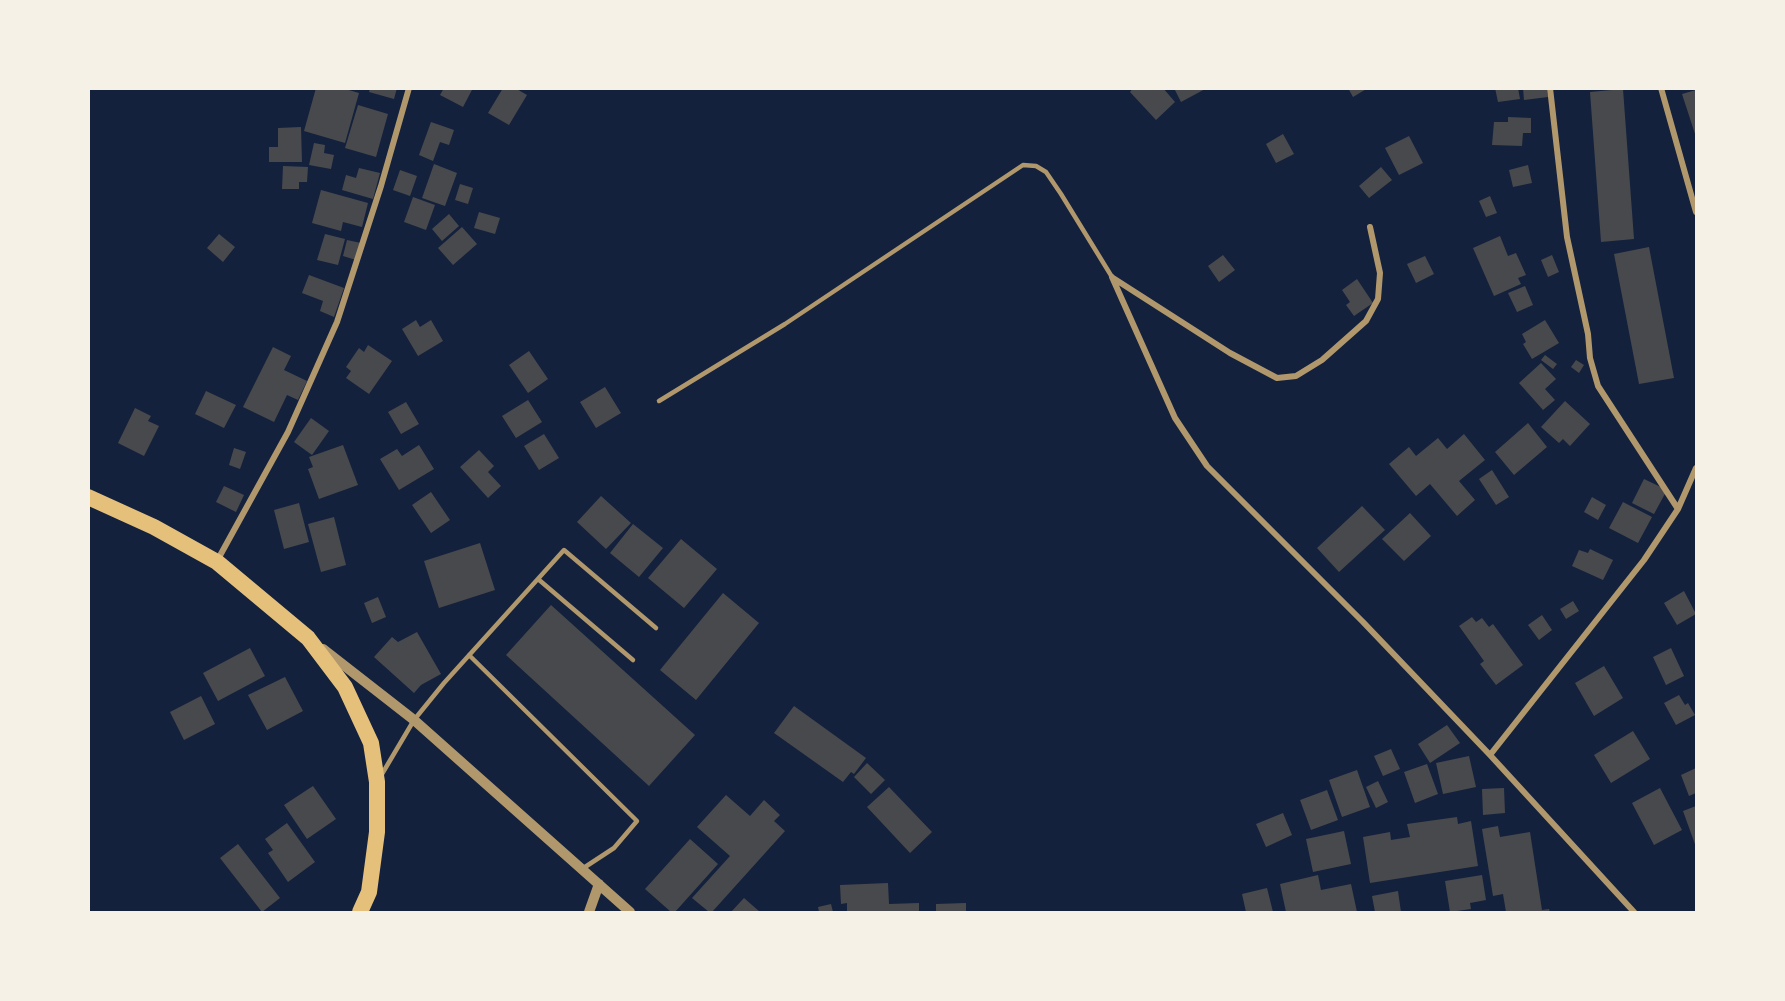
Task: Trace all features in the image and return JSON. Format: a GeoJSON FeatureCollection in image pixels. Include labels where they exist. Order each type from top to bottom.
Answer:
{"type":"FeatureCollection","features":[{"type":"Feature","properties":{"kind":"highway"},"geometry":{"type":"LineString","coordinates":[[88,497],[154,527],[217,562],[308,638],[345,687],[371,743],[377,782],[376,832],[369,892],[360,912]]}},
{"type":"Feature","properties":{"kind":"street"},"geometry":{"type":"LineString","coordinates":[[217,562],[288,432],[337,322],[381,186],[409,88]]}},
{"type":"Feature","properties":{"kind":"street"},"geometry":{"type":"LineString","coordinates":[[1550,88],[1567,237],[1590,358],[1598,386],[1678,509]]}},
{"type":"Feature","properties":{"kind":"street"},"geometry":{"type":"LineString","coordinates":[[1661,88],[1696,212]]}},
{"type":"Feature","properties":{"kind":"street"},"geometry":{"type":"LineString","coordinates":[[1112,277],[1230,352],[1277,378],[1296,376],[1322,360],[1366,321],[1378,298],[1380,273],[1370,227]]}},
{"type":"Feature","properties":{"kind":"street"},"geometry":{"type":"LineString","coordinates":[[1112,277],[1175,418],[1207,466],[1363,622],[1490,755],[1634,912]]}},
{"type":"Feature","properties":{"kind":"street"},"geometry":{"type":"LineString","coordinates":[[1490,755],[1644,560],[1678,509],[1696,468]]}},
{"type":"Feature","properties":{"kind":"street"},"geometry":{"type":"LineString","coordinates":[[308,638],[414,720],[630,912]]}},
{"type":"Feature","properties":{"kind":"street"},"geometry":{"type":"LineString","coordinates":[[589,912],[598,884]]}},
{"type":"Feature","properties":{"kind":"lane"},"geometry":{"type":"LineString","coordinates":[[659,401],[786,324],[1023,165],[1036,166],[1046,172],[1112,277]]}},
{"type":"Feature","properties":{"kind":"lane"},"geometry":{"type":"LineString","coordinates":[[377,782],[414,720],[564,550],[656,628]]}},
{"type":"Feature","properties":{"kind":"lane"},"geometry":{"type":"LineString","coordinates":[[538,579],[633,660]]}},
{"type":"Feature","properties":{"kind":"lane"},"geometry":{"type":"LineString","coordinates":[[470,655],[637,820],[614,848],[582,869]]}},
{"type":"Feature","properties":{"kind":"building"},"geometry":{"type":"Polygon","coordinates":[[[316,88],[342,88],[359,93],[345,143],[304,131],[316,88]]]}},
{"type":"Feature","properties":{"kind":"building"},"geometry":{"type":"Polygon","coordinates":[[[370,88],[397,88],[394,99],[369,92],[370,88]]]}},
{"type":"Feature","properties":{"kind":"building"},"geometry":{"type":"Polygon","coordinates":[[[444,88],[473,88],[463,107],[440,95],[444,88]]]}},
{"type":"Feature","properties":{"kind":"building"},"geometry":{"type":"Polygon","coordinates":[[[503,88],[515,88],[527,95],[509,125],[488,113],[503,88]]]}},
{"type":"Feature","properties":{"kind":"building"},"geometry":{"type":"Polygon","coordinates":[[[1133,88],[1163,88],[1175,102],[1156,120],[1130,92],[1133,88]]]}},
{"type":"Feature","properties":{"kind":"building"},"geometry":{"type":"Polygon","coordinates":[[[1174,88],[1207,88],[1181,102],[1174,88]]]}},
{"type":"Feature","properties":{"kind":"building"},"geometry":{"type":"Polygon","coordinates":[[[1348,88],[1368,88],[1353,97],[1348,88]]]}},
{"type":"Feature","properties":{"kind":"building"},"geometry":{"type":"Polygon","coordinates":[[[1495,88],[1518,88],[1520,99],[1498,102],[1495,88]]]}},
{"type":"Feature","properties":{"kind":"building"},"geometry":{"type":"Polygon","coordinates":[[[1523,88],[1547,88],[1548,97],[1524,100],[1523,88]]]}},
{"type":"Feature","properties":{"kind":"building"},"geometry":{"type":"Polygon","coordinates":[[[1623,89],[1634,239],[1601,242],[1590,92],[1623,89]]]}},
{"type":"Feature","properties":{"kind":"building"},"geometry":{"type":"Polygon","coordinates":[[[1696,90],[1696,137],[1682,94],[1696,90]]]}},
{"type":"Feature","properties":{"kind":"building"},"geometry":{"type":"Polygon","coordinates":[[[358,105],[388,114],[376,157],[345,148],[358,105]]]}},
{"type":"Feature","properties":{"kind":"building"},"geometry":{"type":"Polygon","coordinates":[[[1508,117],[1531,118],[1531,133],[1523,133],[1522,146],[1492,145],[1494,122],[1508,122],[1508,117]]]}},
{"type":"Feature","properties":{"kind":"building"},"geometry":{"type":"Polygon","coordinates":[[[431,122],[454,130],[449,145],[440,142],[433,161],[419,155],[431,122]]]}},
{"type":"Feature","properties":{"kind":"building"},"geometry":{"type":"Polygon","coordinates":[[[301,127],[302,162],[269,162],[269,147],[278,147],[278,128],[301,127]]]}},
{"type":"Feature","properties":{"kind":"building"},"geometry":{"type":"Polygon","coordinates":[[[1283,134],[1294,154],[1276,163],[1266,144],[1283,134]]]}},
{"type":"Feature","properties":{"kind":"building"},"geometry":{"type":"Polygon","coordinates":[[[1409,136],[1423,163],[1399,175],[1385,148],[1409,136]]]}},
{"type":"Feature","properties":{"kind":"building"},"geometry":{"type":"Polygon","coordinates":[[[314,143],[325,145],[324,153],[334,155],[331,169],[309,165],[314,143]]]}},
{"type":"Feature","properties":{"kind":"building"},"geometry":{"type":"Polygon","coordinates":[[[434,164],[457,173],[445,206],[422,198],[434,164]]]}},
{"type":"Feature","properties":{"kind":"building"},"geometry":{"type":"Polygon","coordinates":[[[1528,165],[1532,183],[1513,187],[1509,170],[1528,165]]]}},
{"type":"Feature","properties":{"kind":"building"},"geometry":{"type":"Polygon","coordinates":[[[283,166],[308,167],[307,182],[299,182],[299,189],[282,189],[283,166]]]}},
{"type":"Feature","properties":{"kind":"building"},"geometry":{"type":"Polygon","coordinates":[[[1381,167],[1392,180],[1369,198],[1359,186],[1381,167]]]}},
{"type":"Feature","properties":{"kind":"building"},"geometry":{"type":"Polygon","coordinates":[[[359,168],[380,173],[373,199],[342,190],[346,175],[356,178],[359,168]]]}},
{"type":"Feature","properties":{"kind":"building"},"geometry":{"type":"Polygon","coordinates":[[[400,170],[417,176],[410,196],[393,190],[400,170]]]}},
{"type":"Feature","properties":{"kind":"building"},"geometry":{"type":"Polygon","coordinates":[[[460,184],[473,188],[468,204],[455,200],[460,184]]]}},
{"type":"Feature","properties":{"kind":"building"},"geometry":{"type":"Polygon","coordinates":[[[321,190],[368,203],[362,227],[343,222],[341,231],[312,223],[321,190]]]}},
{"type":"Feature","properties":{"kind":"building"},"geometry":{"type":"Polygon","coordinates":[[[1490,196],[1497,213],[1486,217],[1479,201],[1490,196]]]}},
{"type":"Feature","properties":{"kind":"building"},"geometry":{"type":"Polygon","coordinates":[[[413,197],[435,205],[426,230],[404,222],[413,197]]]}},
{"type":"Feature","properties":{"kind":"building"},"geometry":{"type":"Polygon","coordinates":[[[479,212],[500,218],[495,234],[474,228],[479,212]]]}},
{"type":"Feature","properties":{"kind":"building"},"geometry":{"type":"Polygon","coordinates":[[[449,214],[459,226],[442,241],[432,229],[449,214]]]}},
{"type":"Feature","properties":{"kind":"building"},"geometry":{"type":"Polygon","coordinates":[[[462,227],[477,244],[453,265],[438,248],[462,227]]]}},
{"type":"Feature","properties":{"kind":"building"},"geometry":{"type":"Polygon","coordinates":[[[219,234],[235,247],[223,262],[207,248],[219,234]]]}},
{"type":"Feature","properties":{"kind":"building"},"geometry":{"type":"Polygon","coordinates":[[[325,234],[345,239],[338,265],[317,260],[325,234]]]}},
{"type":"Feature","properties":{"kind":"building"},"geometry":{"type":"Polygon","coordinates":[[[1500,236],[1508,256],[1516,253],[1526,275],[1518,278],[1521,284],[1494,296],[1473,248],[1500,236]]]}},
{"type":"Feature","properties":{"kind":"building"},"geometry":{"type":"Polygon","coordinates":[[[347,240],[361,243],[356,260],[343,256],[347,240]]]}},
{"type":"Feature","properties":{"kind":"building"},"geometry":{"type":"Polygon","coordinates":[[[1649,247],[1674,378],[1639,384],[1614,254],[1649,247]]]}},
{"type":"Feature","properties":{"kind":"building"},"geometry":{"type":"Polygon","coordinates":[[[1223,255],[1235,270],[1219,282],[1208,266],[1223,255]]]}},
{"type":"Feature","properties":{"kind":"building"},"geometry":{"type":"Polygon","coordinates":[[[1552,255],[1559,272],[1548,277],[1541,260],[1552,255]]]}},
{"type":"Feature","properties":{"kind":"building"},"geometry":{"type":"Polygon","coordinates":[[[1425,256],[1434,274],[1416,283],[1407,264],[1425,256]]]}},
{"type":"Feature","properties":{"kind":"building"},"geometry":{"type":"Polygon","coordinates":[[[309,275],[344,288],[334,317],[320,311],[323,301],[302,293],[309,275]]]}},
{"type":"Feature","properties":{"kind":"building"},"geometry":{"type":"Polygon","coordinates":[[[1357,279],[1373,303],[1354,316],[1346,305],[1350,302],[1342,290],[1357,279]]]}},
{"type":"Feature","properties":{"kind":"building"},"geometry":{"type":"Polygon","coordinates":[[[1525,286],[1533,305],[1517,312],[1508,293],[1525,286]]]}},
{"type":"Feature","properties":{"kind":"building"},"geometry":{"type":"Polygon","coordinates":[[[416,320],[420,327],[431,320],[443,341],[418,356],[402,329],[416,320]]]}},
{"type":"Feature","properties":{"kind":"building"},"geometry":{"type":"Polygon","coordinates":[[[1545,320],[1559,343],[1532,359],[1523,344],[1526,342],[1522,334],[1545,320]]]}},
{"type":"Feature","properties":{"kind":"building"},"geometry":{"type":"Polygon","coordinates":[[[368,345],[392,361],[369,394],[346,378],[351,371],[346,367],[359,348],[364,352],[368,345]]]}},
{"type":"Feature","properties":{"kind":"building"},"geometry":{"type":"Polygon","coordinates":[[[273,347],[291,356],[284,370],[307,381],[298,400],[287,395],[274,422],[243,407],[273,347]]]}},
{"type":"Feature","properties":{"kind":"building"},"geometry":{"type":"Polygon","coordinates":[[[529,351],[548,379],[528,393],[509,365],[529,351]]]}},
{"type":"Feature","properties":{"kind":"building"},"geometry":{"type":"Polygon","coordinates":[[[1545,355],[1557,364],[1553,369],[1541,360],[1545,355]]]}},
{"type":"Feature","properties":{"kind":"building"},"geometry":{"type":"Polygon","coordinates":[[[1576,360],[1584,365],[1579,373],[1571,367],[1576,360]]]}},
{"type":"Feature","properties":{"kind":"building"},"geometry":{"type":"Polygon","coordinates":[[[1541,363],[1556,379],[1545,389],[1555,400],[1543,410],[1519,383],[1541,363]]]}},
{"type":"Feature","properties":{"kind":"building"},"geometry":{"type":"Polygon","coordinates":[[[605,387],[621,413],[596,428],[580,402],[605,387]]]}},
{"type":"Feature","properties":{"kind":"building"},"geometry":{"type":"Polygon","coordinates":[[[206,391],[236,405],[224,428],[195,414],[206,391]]]}},
{"type":"Feature","properties":{"kind":"building"},"geometry":{"type":"Polygon","coordinates":[[[528,400],[542,422],[516,438],[502,416],[528,400]]]}},
{"type":"Feature","properties":{"kind":"building"},"geometry":{"type":"Polygon","coordinates":[[[1565,401],[1590,424],[1570,446],[1563,439],[1559,443],[1541,427],[1565,401]]]}},
{"type":"Feature","properties":{"kind":"building"},"geometry":{"type":"Polygon","coordinates":[[[406,402],[419,424],[401,434],[388,412],[406,402]]]}},
{"type":"Feature","properties":{"kind":"building"},"geometry":{"type":"Polygon","coordinates":[[[135,408],[151,416],[148,421],[159,426],[144,456],[118,443],[135,408]]]}},
{"type":"Feature","properties":{"kind":"building"},"geometry":{"type":"Polygon","coordinates":[[[311,418],[329,431],[312,455],[294,442],[311,418]]]}},
{"type":"Feature","properties":{"kind":"building"},"geometry":{"type":"Polygon","coordinates":[[[1528,423],[1547,447],[1514,475],[1495,452],[1528,423]]]}},
{"type":"Feature","properties":{"kind":"building"},"geometry":{"type":"Polygon","coordinates":[[[544,434],[559,458],[539,470],[524,446],[544,434]]]}},
{"type":"Feature","properties":{"kind":"building"},"geometry":{"type":"Polygon","coordinates":[[[1464,434],[1485,460],[1459,481],[1475,500],[1457,516],[1430,484],[1416,496],[1389,464],[1409,447],[1416,456],[1438,438],[1447,449],[1464,434]]]}},
{"type":"Feature","properties":{"kind":"building"},"geometry":{"type":"Polygon","coordinates":[[[343,445],[358,485],[319,499],[308,469],[313,467],[309,457],[343,445]]]}},
{"type":"Feature","properties":{"kind":"building"},"geometry":{"type":"Polygon","coordinates":[[[419,445],[434,469],[399,490],[380,459],[397,449],[402,456],[419,445]]]}},
{"type":"Feature","properties":{"kind":"building"},"geometry":{"type":"Polygon","coordinates":[[[234,448],[246,452],[240,469],[229,465],[234,448]]]}},
{"type":"Feature","properties":{"kind":"building"},"geometry":{"type":"Polygon","coordinates":[[[479,450],[494,466],[488,472],[501,486],[488,498],[460,467],[479,450]]]}},
{"type":"Feature","properties":{"kind":"building"},"geometry":{"type":"Polygon","coordinates":[[[1492,470],[1509,497],[1496,505],[1479,479],[1492,470]]]}},
{"type":"Feature","properties":{"kind":"building"},"geometry":{"type":"Polygon","coordinates":[[[1644,479],[1667,490],[1654,514],[1632,503],[1644,479]]]}},
{"type":"Feature","properties":{"kind":"building"},"geometry":{"type":"Polygon","coordinates":[[[224,486],[244,495],[236,512],[216,502],[224,486]]]}},
{"type":"Feature","properties":{"kind":"building"},"geometry":{"type":"Polygon","coordinates":[[[431,492],[450,520],[431,533],[412,505],[431,492]]]}},
{"type":"Feature","properties":{"kind":"building"},"geometry":{"type":"Polygon","coordinates":[[[601,496],[631,523],[606,549],[577,522],[601,496]]]}},
{"type":"Feature","properties":{"kind":"building"},"geometry":{"type":"Polygon","coordinates":[[[1592,497],[1606,505],[1598,520],[1584,512],[1592,497]]]}},
{"type":"Feature","properties":{"kind":"building"},"geometry":{"type":"Polygon","coordinates":[[[1623,502],[1652,517],[1638,543],[1609,528],[1623,502]]]}},
{"type":"Feature","properties":{"kind":"building"},"geometry":{"type":"Polygon","coordinates":[[[299,503],[309,542],[284,549],[274,510],[299,503]]]}},
{"type":"Feature","properties":{"kind":"building"},"geometry":{"type":"Polygon","coordinates":[[[1362,506],[1385,530],[1339,572],[1317,548],[1362,506]]]}},
{"type":"Feature","properties":{"kind":"building"},"geometry":{"type":"Polygon","coordinates":[[[1410,513],[1431,536],[1404,561],[1382,539],[1410,513]]]}},
{"type":"Feature","properties":{"kind":"building"},"geometry":{"type":"Polygon","coordinates":[[[334,517],[346,565],[321,572],[308,524],[334,517]]]}},
{"type":"Feature","properties":{"kind":"building"},"geometry":{"type":"Polygon","coordinates":[[[633,524],[663,548],[639,577],[610,553],[633,524]]]}},
{"type":"Feature","properties":{"kind":"building"},"geometry":{"type":"Polygon","coordinates":[[[681,539],[717,569],[684,608],[648,578],[681,539]]]}},
{"type":"Feature","properties":{"kind":"building"},"geometry":{"type":"Polygon","coordinates":[[[480,543],[495,590],[439,608],[424,561],[480,543]]]}},
{"type":"Feature","properties":{"kind":"building"},"geometry":{"type":"Polygon","coordinates":[[[1590,549],[1613,560],[1603,580],[1572,566],[1579,550],[1588,553],[1590,549]]]}},
{"type":"Feature","properties":{"kind":"building"},"geometry":{"type":"Polygon","coordinates":[[[1684,591],[1696,614],[1677,625],[1664,603],[1684,591]]]}},
{"type":"Feature","properties":{"kind":"building"},"geometry":{"type":"Polygon","coordinates":[[[723,593],[759,623],[696,700],[660,670],[723,593]]]}},
{"type":"Feature","properties":{"kind":"building"},"geometry":{"type":"Polygon","coordinates":[[[378,597],[386,617],[372,623],[364,603],[378,597]]]}},
{"type":"Feature","properties":{"kind":"building"},"geometry":{"type":"Polygon","coordinates":[[[1573,601],[1579,611],[1566,619],[1560,609],[1573,601]]]}},
{"type":"Feature","properties":{"kind":"building"},"geometry":{"type":"Polygon","coordinates":[[[551,605],[695,735],[649,786],[506,655],[551,605]]]}},
{"type":"Feature","properties":{"kind":"building"},"geometry":{"type":"Polygon","coordinates":[[[1542,615],[1552,630],[1539,640],[1528,625],[1542,615]]]}},
{"type":"Feature","properties":{"kind":"building"},"geometry":{"type":"Polygon","coordinates":[[[1472,617],[1476,622],[1482,618],[1489,627],[1493,624],[1523,665],[1496,685],[1480,664],[1484,661],[1459,626],[1472,617]]]}},
{"type":"Feature","properties":{"kind":"building"},"geometry":{"type":"Polygon","coordinates":[[[417,632],[441,674],[421,685],[414,693],[374,657],[392,637],[398,642],[417,632]]]}},
{"type":"Feature","properties":{"kind":"building"},"geometry":{"type":"Polygon","coordinates":[[[250,648],[265,676],[218,701],[203,673],[250,648]]]}},
{"type":"Feature","properties":{"kind":"building"},"geometry":{"type":"Polygon","coordinates":[[[1671,648],[1684,676],[1666,685],[1653,657],[1671,648]]]}},
{"type":"Feature","properties":{"kind":"building"},"geometry":{"type":"Polygon","coordinates":[[[1604,666],[1623,698],[1594,716],[1575,683],[1604,666]]]}},
{"type":"Feature","properties":{"kind":"building"},"geometry":{"type":"Polygon","coordinates":[[[285,677],[303,711],[267,730],[248,695],[285,677]]]}},
{"type":"Feature","properties":{"kind":"building"},"geometry":{"type":"Polygon","coordinates":[[[1679,695],[1685,705],[1688,703],[1695,715],[1676,725],[1664,703],[1679,695]]]}},
{"type":"Feature","properties":{"kind":"building"},"geometry":{"type":"Polygon","coordinates":[[[201,696],[215,724],[184,740],[170,712],[201,696]]]}},
{"type":"Feature","properties":{"kind":"building"},"geometry":{"type":"Polygon","coordinates":[[[794,706],[866,758],[854,774],[851,772],[843,782],[774,733],[794,706]]]}},
{"type":"Feature","properties":{"kind":"building"},"geometry":{"type":"Polygon","coordinates":[[[1447,725],[1460,743],[1430,763],[1418,744],[1447,725]]]}},
{"type":"Feature","properties":{"kind":"building"},"geometry":{"type":"Polygon","coordinates":[[[1633,731],[1650,759],[1611,783],[1594,755],[1633,731]]]}},
{"type":"Feature","properties":{"kind":"building"},"geometry":{"type":"Polygon","coordinates":[[[1391,749],[1400,769],[1383,776],[1374,756],[1391,749]]]}},
{"type":"Feature","properties":{"kind":"building"},"geometry":{"type":"Polygon","coordinates":[[[1469,756],[1476,787],[1443,794],[1436,763],[1469,756]]]}},
{"type":"Feature","properties":{"kind":"building"},"geometry":{"type":"Polygon","coordinates":[[[867,763],[885,780],[871,794],[854,777],[867,763]]]}},
{"type":"Feature","properties":{"kind":"building"},"geometry":{"type":"Polygon","coordinates":[[[1427,764],[1438,794],[1415,803],[1404,772],[1427,764]]]}},
{"type":"Feature","properties":{"kind":"building"},"geometry":{"type":"Polygon","coordinates":[[[1696,768],[1696,793],[1689,796],[1681,775],[1696,768]]]}},
{"type":"Feature","properties":{"kind":"building"},"geometry":{"type":"Polygon","coordinates":[[[1357,770],[1370,807],[1342,817],[1329,780],[1357,770]]]}},
{"type":"Feature","properties":{"kind":"building"},"geometry":{"type":"Polygon","coordinates":[[[1378,781],[1388,802],[1376,808],[1366,787],[1378,781]]]}},
{"type":"Feature","properties":{"kind":"building"},"geometry":{"type":"Polygon","coordinates":[[[313,786],[336,819],[307,839],[284,805],[313,786]]]}},
{"type":"Feature","properties":{"kind":"building"},"geometry":{"type":"Polygon","coordinates":[[[889,787],[932,832],[910,853],[867,807],[889,787]]]}},
{"type":"Feature","properties":{"kind":"building"},"geometry":{"type":"Polygon","coordinates":[[[1504,788],[1505,813],[1483,815],[1482,789],[1504,788]]]}},
{"type":"Feature","properties":{"kind":"building"},"geometry":{"type":"Polygon","coordinates":[[[1660,788],[1682,830],[1654,845],[1632,803],[1660,788]]]}},
{"type":"Feature","properties":{"kind":"building"},"geometry":{"type":"Polygon","coordinates":[[[1327,790],[1338,820],[1311,830],[1300,800],[1327,790]]]}},
{"type":"Feature","properties":{"kind":"building"},"geometry":{"type":"Polygon","coordinates":[[[726,795],[750,816],[764,800],[780,815],[774,821],[785,831],[712,912],[709,912],[692,898],[730,856],[697,827],[726,795]]]}},
{"type":"Feature","properties":{"kind":"building"},"geometry":{"type":"Polygon","coordinates":[[[1696,806],[1696,847],[1683,811],[1696,806]]]}},
{"type":"Feature","properties":{"kind":"building"},"geometry":{"type":"Polygon","coordinates":[[[1283,813],[1292,835],[1266,847],[1256,824],[1283,813]]]}},
{"type":"Feature","properties":{"kind":"building"},"geometry":{"type":"Polygon","coordinates":[[[1457,817],[1458,824],[1471,821],[1478,866],[1370,883],[1363,837],[1390,832],[1391,840],[1410,837],[1407,824],[1457,817]]]}},
{"type":"Feature","properties":{"kind":"building"},"geometry":{"type":"Polygon","coordinates":[[[287,823],[315,862],[288,882],[268,853],[273,850],[265,839],[287,823]]]}},
{"type":"Feature","properties":{"kind":"building"},"geometry":{"type":"Polygon","coordinates":[[[1498,826],[1500,837],[1530,832],[1542,910],[1549,909],[1550,912],[1506,912],[1503,894],[1493,896],[1482,829],[1498,826]]]}},
{"type":"Feature","properties":{"kind":"building"},"geometry":{"type":"Polygon","coordinates":[[[1344,831],[1351,864],[1313,872],[1306,839],[1344,831]]]}},
{"type":"Feature","properties":{"kind":"building"},"geometry":{"type":"Polygon","coordinates":[[[690,839],[718,864],[675,912],[671,912],[645,889],[690,839]]]}},
{"type":"Feature","properties":{"kind":"building"},"geometry":{"type":"Polygon","coordinates":[[[238,844],[280,898],[262,912],[220,858],[238,844]]]}},
{"type":"Feature","properties":{"kind":"building"},"geometry":{"type":"Polygon","coordinates":[[[1318,875],[1321,890],[1351,884],[1357,912],[1286,912],[1280,884],[1318,875]]]}},
{"type":"Feature","properties":{"kind":"building"},"geometry":{"type":"Polygon","coordinates":[[[1482,875],[1486,900],[1470,903],[1471,909],[1450,912],[1445,881],[1482,875]]]}},
{"type":"Feature","properties":{"kind":"building"},"geometry":{"type":"Polygon","coordinates":[[[888,883],[889,904],[919,903],[919,912],[847,912],[847,903],[841,904],[840,885],[888,883]]]}},
{"type":"Feature","properties":{"kind":"building"},"geometry":{"type":"Polygon","coordinates":[[[1267,888],[1273,912],[1246,912],[1242,894],[1267,888]]]}},
{"type":"Feature","properties":{"kind":"building"},"geometry":{"type":"Polygon","coordinates":[[[1398,891],[1401,912],[1375,912],[1372,896],[1398,891]]]}},
{"type":"Feature","properties":{"kind":"building"},"geometry":{"type":"Polygon","coordinates":[[[744,898],[760,912],[731,912],[744,898]]]}},
{"type":"Feature","properties":{"kind":"building"},"geometry":{"type":"Polygon","coordinates":[[[966,903],[966,912],[936,912],[936,904],[966,903]]]}},
{"type":"Feature","properties":{"kind":"building"},"geometry":{"type":"Polygon","coordinates":[[[831,904],[833,912],[819,912],[818,907],[831,904]]]}}]}
